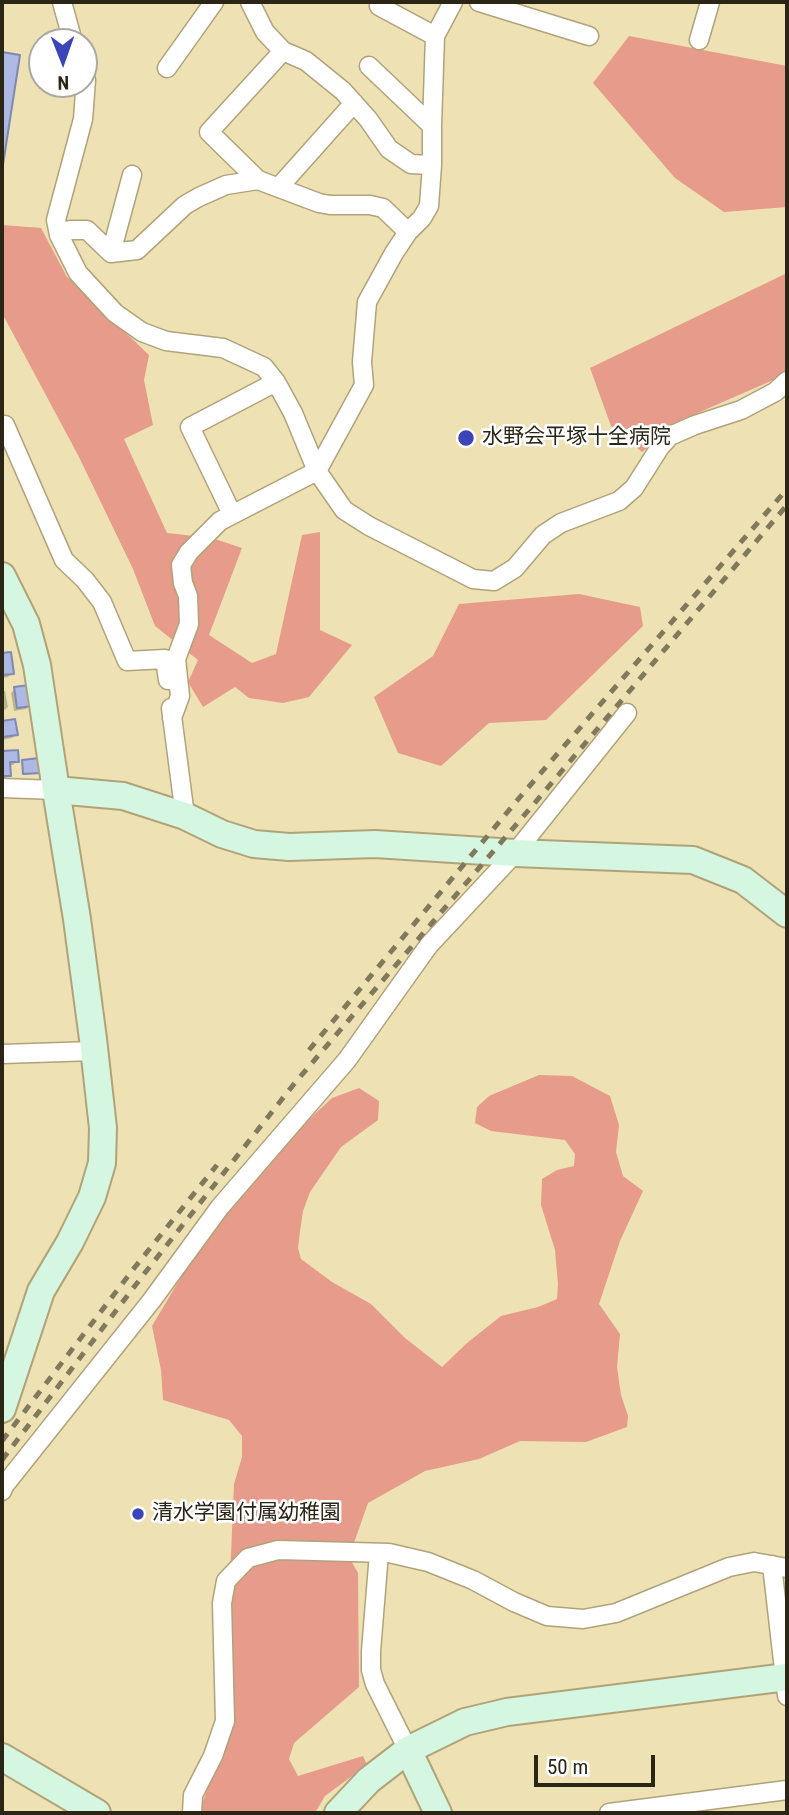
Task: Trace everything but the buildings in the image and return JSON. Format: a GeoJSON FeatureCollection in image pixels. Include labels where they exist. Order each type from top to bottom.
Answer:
{"type":"FeatureCollection","features":[{"type":"Feature","properties":{"kind":"street"},"geometry":{"type":"LineString","coordinates":[[62,2],[69,28]]}},
{"type":"Feature","properties":{"kind":"street"},"geometry":{"type":"LineString","coordinates":[[167,68],[214,2]]}},
{"type":"Feature","properties":{"kind":"street"},"geometry":{"type":"LineString","coordinates":[[250,2],[265,32],[283,51],[306,61],[343,91],[368,118],[389,149],[411,163],[432,165]]}},
{"type":"Feature","properties":{"kind":"street"},"geometry":{"type":"LineString","coordinates":[[172,718],[180,696],[176,659],[189,624],[188,596],[181,565],[189,552],[220,521],[317,471],[364,385],[362,362],[367,302],[394,253],[429,206],[435,36],[453,2]]}},
{"type":"Feature","properties":{"kind":"street"},"geometry":{"type":"LineString","coordinates":[[479,2],[589,36]]}},
{"type":"Feature","properties":{"kind":"street"},"geometry":{"type":"LineString","coordinates":[[699,40],[710,2]]}},
{"type":"Feature","properties":{"kind":"street"},"geometry":{"type":"LineString","coordinates":[[379,6],[435,36]]}},
{"type":"Feature","properties":{"kind":"street"},"geometry":{"type":"LineString","coordinates":[[283,51],[209,132],[258,180],[319,203],[383,208],[408,232]]}},
{"type":"Feature","properties":{"kind":"street"},"geometry":{"type":"LineString","coordinates":[[369,66],[432,126]]}},
{"type":"Feature","properties":{"kind":"street"},"geometry":{"type":"LineString","coordinates":[[85,98],[83,119],[56,219],[59,235],[78,273],[115,313],[142,332],[166,341],[222,348],[264,367],[276,382],[293,413],[317,471],[344,510],[369,526],[473,579],[494,580],[515,568],[543,535],[561,523],[618,501],[634,488],[670,436],[741,410],[775,392],[787,381]]}},
{"type":"Feature","properties":{"kind":"street"},"geometry":{"type":"LineString","coordinates":[[279,187],[354,103]]}},
{"type":"Feature","properties":{"kind":"street"},"geometry":{"type":"LineString","coordinates":[[111,253],[132,175]]}},
{"type":"Feature","properties":{"kind":"street"},"geometry":{"type":"LineString","coordinates":[[111,253],[137,250],[185,205],[199,197],[226,185],[258,180]]}},
{"type":"Feature","properties":{"kind":"street"},"geometry":{"type":"LineString","coordinates":[[59,235],[70,230],[87,230],[111,253]]}},
{"type":"Feature","properties":{"kind":"street"},"geometry":{"type":"LineString","coordinates":[[232,514],[190,427],[276,382]]}},
{"type":"Feature","properties":{"kind":"street"},"geometry":{"type":"LineString","coordinates":[[2,426],[5,425],[64,561],[85,580],[102,602],[127,661],[165,659],[185,816]]}},
{"type":"Feature","properties":{"kind":"street"},"geometry":{"type":"LineString","coordinates":[[2,576],[26,624],[37,665],[77,919],[103,1128],[102,1163],[92,1196],[70,1242],[41,1291],[2,1409]]}},
{"type":"Feature","properties":{"kind":"street"},"geometry":{"type":"LineString","coordinates":[[2,1491],[152,1300],[219,1207],[347,1060],[429,945],[515,853],[627,713]]}},
{"type":"Feature","properties":{"kind":"street"},"geometry":{"type":"LineString","coordinates":[[2,788],[123,796],[185,816],[222,834],[254,844],[289,847],[375,844],[693,860],[743,880],[787,914]]}},
{"type":"Feature","properties":{"kind":"street"},"geometry":{"type":"LineString","coordinates":[[2,1054],[94,1051]]}},
{"type":"Feature","properties":{"kind":"street"},"geometry":{"type":"LineString","coordinates":[[192,1813],[193,1795],[213,1756],[225,1721],[222,1602],[226,1581],[248,1558],[278,1550],[389,1553],[428,1562],[473,1580],[547,1616],[583,1619],[616,1613],[729,1567],[754,1562],[780,1567],[787,1683],[507,1712],[465,1723],[408,1750],[369,1780],[338,1813]]}},
{"type":"Feature","properties":{"kind":"street"},"geometry":{"type":"LineString","coordinates":[[379,1553],[371,1670],[375,1684],[438,1813]]}},
{"type":"Feature","properties":{"kind":"street"},"geometry":{"type":"LineString","coordinates":[[2,1757],[97,1813]]}},
{"type":"Feature","properties":{"kind":"street"},"geometry":{"type":"LineString","coordinates":[[609,1813],[787,1790]]}},
{"type":"Feature","properties":{"kind":"shaded area"},"geometry":{"type":"Polygon","coordinates":[[[629,36],[787,66],[787,207],[724,212],[675,178],[593,83],[629,36]]]}},
{"type":"Feature","properties":{"kind":"shaded area"},"geometry":{"type":"Polygon","coordinates":[[[2,225],[41,228],[67,277],[149,355],[144,380],[153,425],[124,439],[167,533],[212,538],[242,548],[209,635],[252,663],[276,654],[302,535],[320,532],[320,630],[352,645],[309,697],[283,703],[249,698],[235,687],[203,707],[188,682],[198,660],[155,626],[133,569],[79,457],[2,313],[2,225]]]}},
{"type":"Feature","properties":{"kind":"shaded area"},"geometry":{"type":"Polygon","coordinates":[[[787,273],[787,374],[684,419],[642,452],[611,426],[590,368],[787,273]]]}},
{"type":"Feature","properties":{"kind":"shaded area"},"geometry":{"type":"Polygon","coordinates":[[[579,594],[640,607],[643,626],[546,720],[489,723],[441,766],[398,753],[374,697],[433,656],[459,604],[579,594]]]}},
{"type":"Feature","properties":{"kind":"shaded area"},"geometry":{"type":"Polygon","coordinates":[[[539,1075],[572,1076],[610,1096],[619,1125],[616,1152],[623,1176],[643,1191],[620,1241],[599,1304],[620,1334],[617,1367],[621,1395],[628,1416],[627,1427],[586,1442],[520,1441],[479,1459],[425,1471],[368,1503],[349,1557],[358,1573],[359,1687],[294,1743],[289,1759],[298,1776],[363,1756],[367,1765],[325,1796],[315,1813],[199,1813],[230,1724],[229,1601],[234,1484],[242,1457],[242,1436],[229,1420],[163,1400],[161,1370],[152,1326],[206,1235],[290,1137],[332,1098],[359,1088],[379,1101],[378,1120],[341,1147],[310,1192],[300,1231],[298,1248],[301,1259],[332,1282],[371,1304],[405,1338],[442,1367],[501,1316],[538,1307],[557,1299],[555,1250],[541,1205],[542,1179],[557,1170],[574,1166],[575,1154],[565,1140],[491,1131],[475,1123],[477,1107],[489,1096],[539,1075]]]}},
{"type":"Feature","properties":{"kind":"railway"},"geometry":{"type":"LineString","coordinates":[[309,1050],[520,797],[787,489]]}},
{"type":"Feature","properties":{"kind":"railway"},"geometry":{"type":"LineString","coordinates":[[2,1460],[294,1084],[787,505]]}},
{"type":"Feature","properties":{"kind":"railway"},"geometry":{"type":"LineString","coordinates":[[2,1441],[217,1165]]}},
{"type":"Feature","properties":{"kind":"place","name":"水野会平塚十全病院"},"geometry":{"type":"Point","coordinates":[466,438]}},
{"type":"Feature","properties":{"kind":"place","name":"清水学園付属幼稚園"},"geometry":{"type":"Point","coordinates":[138,1514]}}]}
